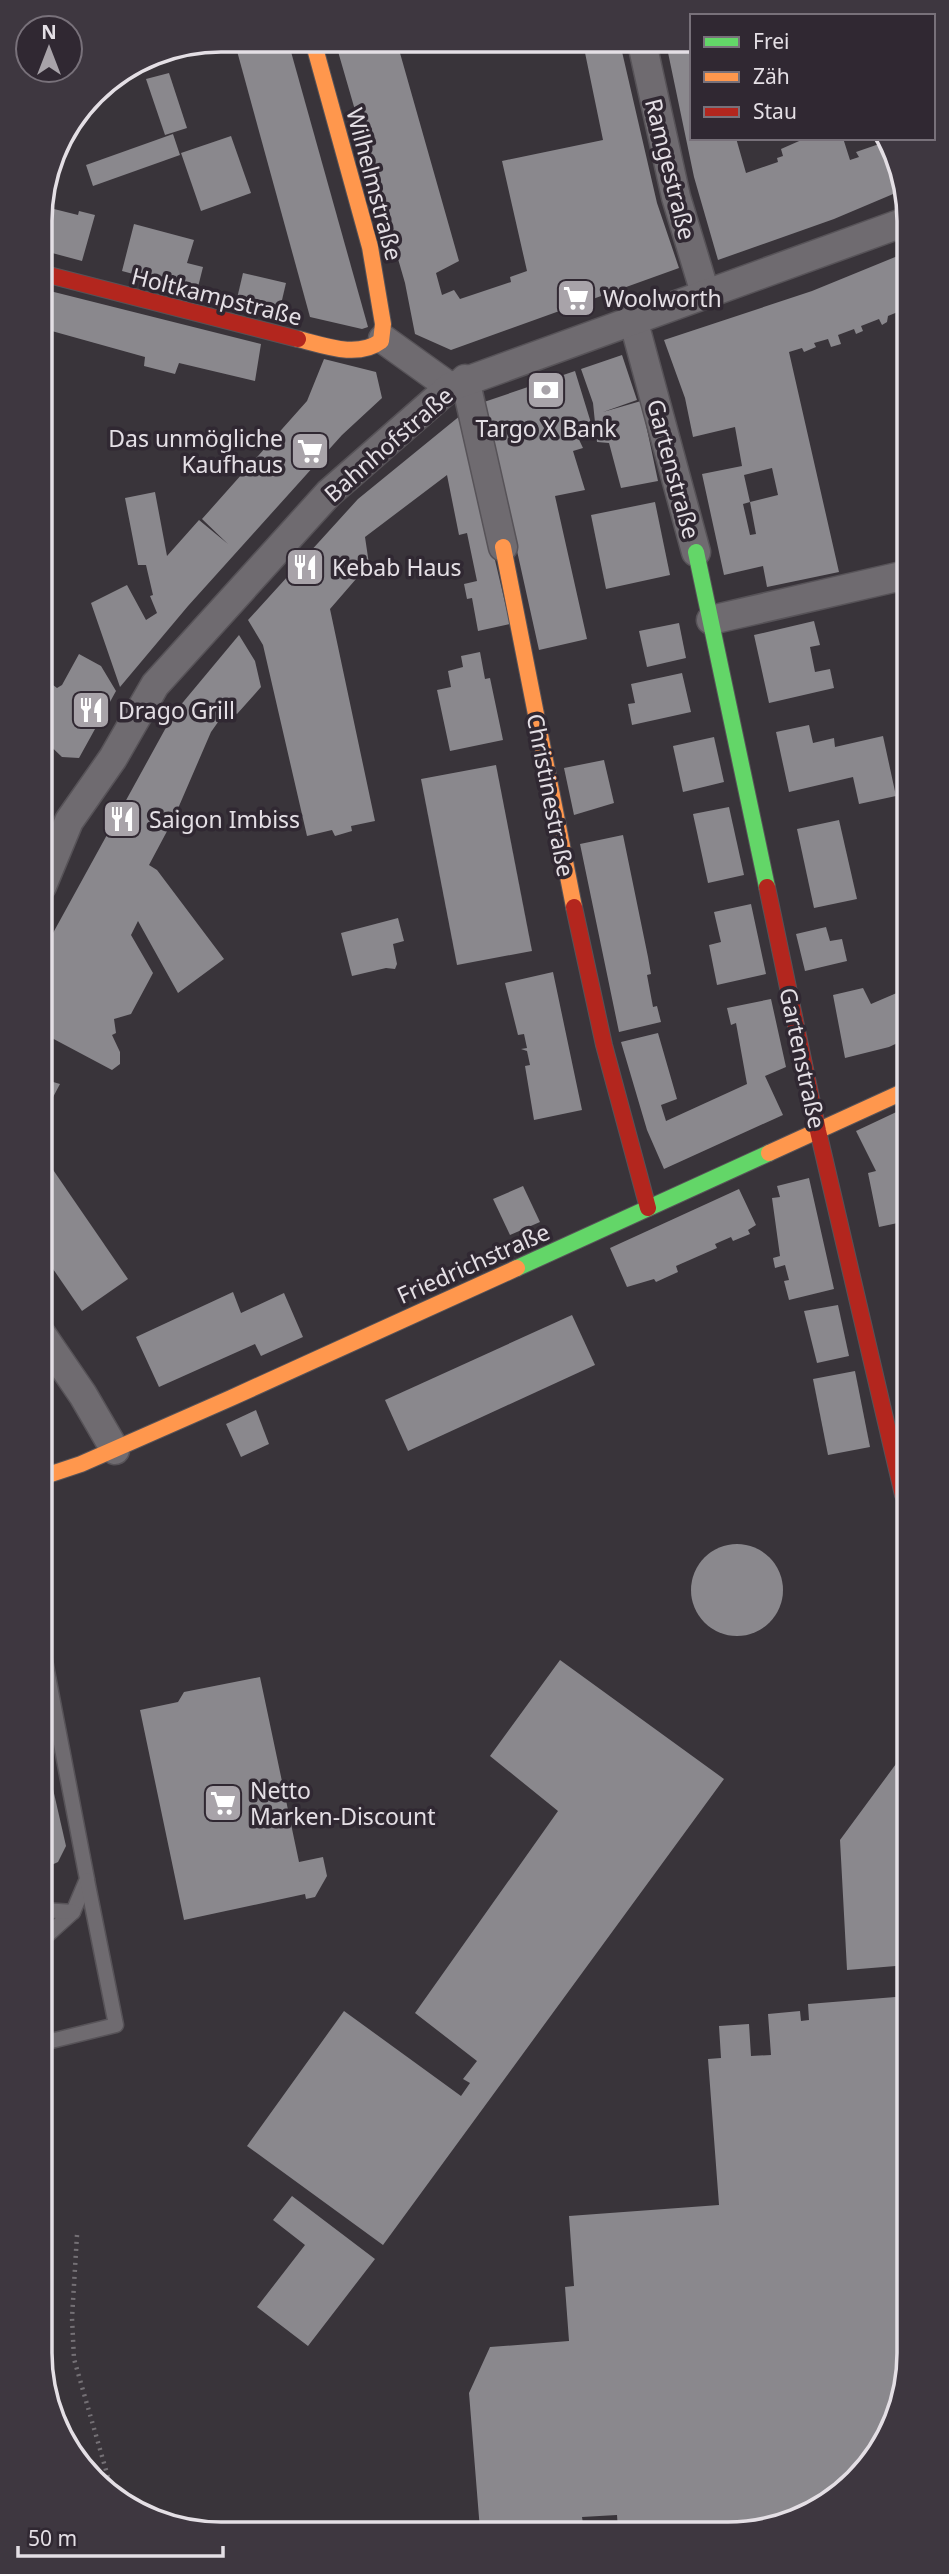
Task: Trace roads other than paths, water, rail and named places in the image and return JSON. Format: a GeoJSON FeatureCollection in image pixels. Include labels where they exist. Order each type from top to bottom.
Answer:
{"type":"FeatureCollection","features":[{"type":"Feature","properties":{"kind":"street","name":"Wilhelmstraße"},"geometry":{"type":"LineString","coordinates":[[316,52],[366,235],[385,324],[383,339]]}},
{"type":"Feature","properties":{"kind":"street","name":"Ramgestraße"},"geometry":{"type":"LineString","coordinates":[[644,52],[676,197],[705,293]]}},
{"type":"Feature","properties":{"kind":"street","name":"Bahnhofstraße"},"geometry":{"type":"LineString","coordinates":[[53,848],[106,769],[156,685],[181,655],[329,493],[457,383],[897,225]]}},
{"type":"Feature","properties":{"kind":"street","name":"Holtkampstraße"},"geometry":{"type":"LineString","coordinates":[[53,276],[314,343],[356,349],[372,346],[383,339]]}},
{"type":"Feature","properties":{"kind":"street","name":"Gartenstraße"},"geometry":{"type":"LineString","coordinates":[[633,319],[696,552],[818,1130],[896,1466]]}},
{"type":"Feature","properties":{"kind":"street"},"geometry":{"type":"LineString","coordinates":[[383,339],[457,383]]}},
{"type":"Feature","properties":{"kind":"street","name":"Christinestraße"},"geometry":{"type":"LineString","coordinates":[[457,383],[503,548],[567,880],[622,1120],[648,1208]]}},
{"type":"Feature","properties":{"kind":"street"},"geometry":{"type":"LineString","coordinates":[[711,620],[897,577]]}},
{"type":"Feature","properties":{"kind":"street","name":"Friedrichstraße"},"geometry":{"type":"LineString","coordinates":[[52,1474],[115,1450],[897,1094]]}},
{"type":"Feature","properties":{"kind":"street"},"geometry":{"type":"LineString","coordinates":[[52,1350],[83,1395],[115,1450]]}},
{"type":"Feature","properties":{"kind":"lane"},"geometry":{"type":"LineString","coordinates":[[52,1698],[116,2025],[52,2041]]}},
{"type":"Feature","properties":{"kind":"lane"},"geometry":{"type":"LineString","coordinates":[[52,1931],[73,1912],[87,1879]]}},
{"type":"Feature","properties":{"kind":"lane"},"geometry":{"type":"LineString","coordinates":[[52,1911],[73,1912]]}},
{"type":"Feature","properties":{"kind":"place","name":"Woolworth"},"geometry":{"type":"Point","coordinates":[576,298]}},
{"type":"Feature","properties":{"kind":"place","name":"Targo X Bank"},"geometry":{"type":"Point","coordinates":[546,390]}},
{"type":"Feature","properties":{"kind":"place","name":"Das unmögliche Kaufhaus"},"geometry":{"type":"Point","coordinates":[310,451]}},
{"type":"Feature","properties":{"kind":"place","name":"Kebab Haus"},"geometry":{"type":"Point","coordinates":[305,567]}},
{"type":"Feature","properties":{"kind":"place","name":"Drago Grill"},"geometry":{"type":"Point","coordinates":[91,710]}},
{"type":"Feature","properties":{"kind":"place","name":"Saigon Imbiss"},"geometry":{"type":"Point","coordinates":[122,819]}},
{"type":"Feature","properties":{"kind":"place","name":"Netto Marken-Discount"},"geometry":{"type":"Point","coordinates":[223,1803]}}]}
